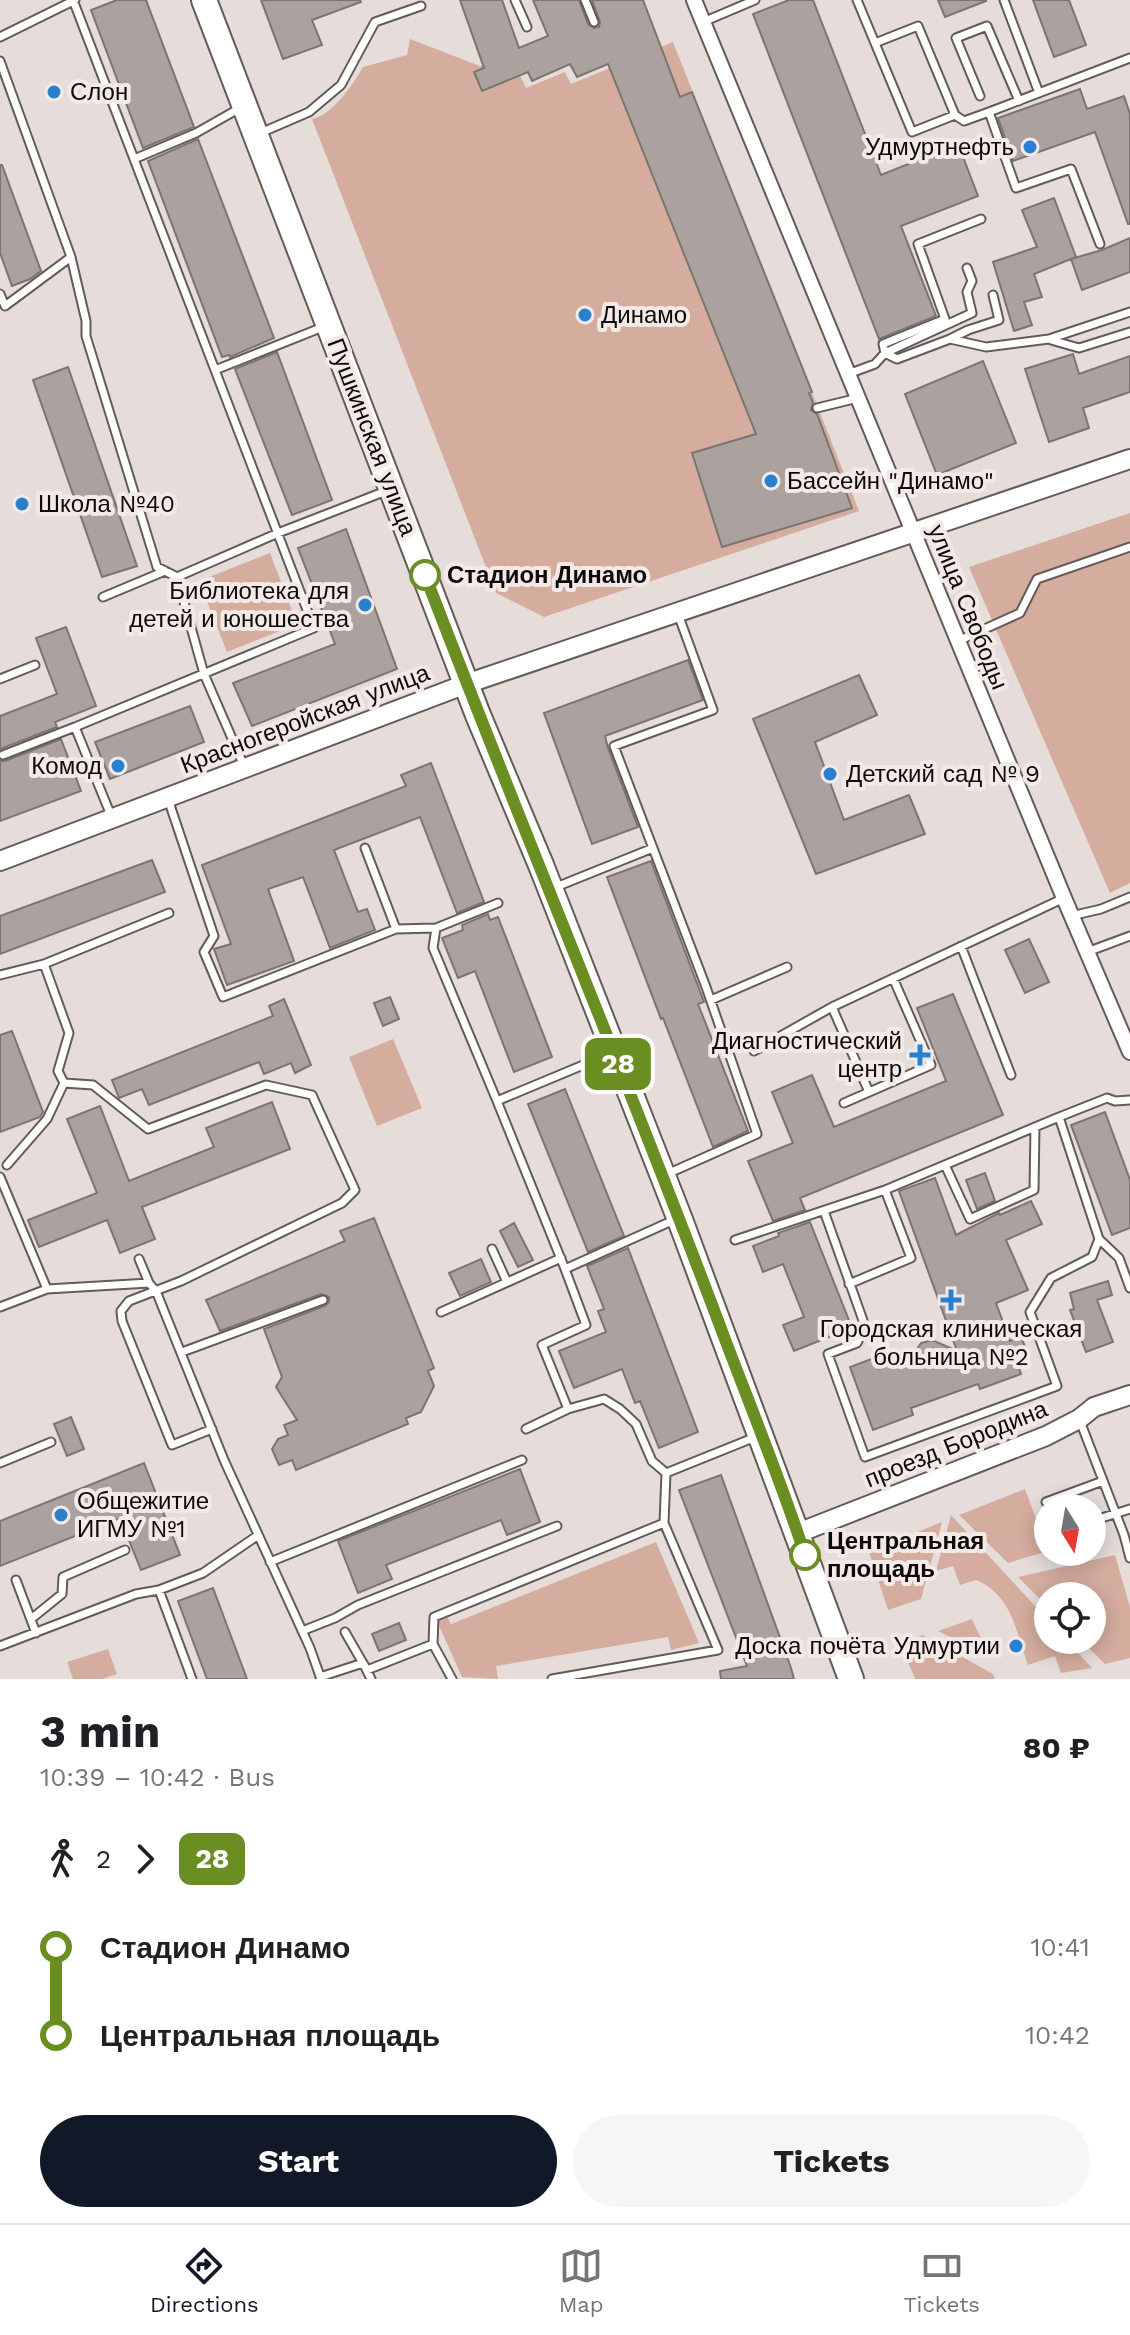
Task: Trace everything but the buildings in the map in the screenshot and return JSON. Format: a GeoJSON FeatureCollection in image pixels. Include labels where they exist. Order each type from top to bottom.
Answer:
{"type":"FeatureCollection","features":[{"type":"Feature","properties":{"kind":"main road","name":"Пушкинская улица"},"geometry":{"type":"LineString","coordinates":[[204,0],[466,684],[679,1217],[851,1679]]}},
{"type":"Feature","properties":{"kind":"street","name":"улица Свободы"},"geometry":{"type":"LineString","coordinates":[[694,0],[1071,916],[1130,1052]]}},
{"type":"Feature","properties":{"kind":"street","name":"Красногеройская улица"},"geometry":{"type":"LineString","coordinates":[[0,861],[466,684],[1130,459]]}},
{"type":"Feature","properties":{"kind":"street","name":"проезд Бородина"},"geometry":{"type":"LineString","coordinates":[[798,1533],[1046,1436],[1079,1419],[1094,1407],[1130,1395]]}},
{"type":"Feature","properties":{"kind":"lane"},"geometry":{"type":"LineString","coordinates":[[0,37],[74,0],[314,628],[3,755]]}},
{"type":"Feature","properties":{"kind":"lane"},"geometry":{"type":"LineString","coordinates":[[515,0],[527,27]]}},
{"type":"Feature","properties":{"kind":"lane"},"geometry":{"type":"LineString","coordinates":[[585,0],[594,22]]}},
{"type":"Feature","properties":{"kind":"lane"},"geometry":{"type":"LineString","coordinates":[[703,22],[755,0]]}},
{"type":"Feature","properties":{"kind":"lane"},"geometry":{"type":"LineString","coordinates":[[857,0],[912,132],[955,115]]}},
{"type":"Feature","properties":{"kind":"lane"},"geometry":{"type":"LineString","coordinates":[[1004,0],[1039,93]]}},
{"type":"Feature","properties":{"kind":"lane"},"geometry":{"type":"LineString","coordinates":[[256,135],[309,112],[341,85],[375,22],[421,6]]}},
{"type":"Feature","properties":{"kind":"lane"},"geometry":{"type":"LineString","coordinates":[[875,43],[918,26],[955,115],[964,121],[1130,58]]}},
{"type":"Feature","properties":{"kind":"lane"},"geometry":{"type":"LineString","coordinates":[[980,96],[956,38],[987,26],[1019,101]]}},
{"type":"Feature","properties":{"kind":"lane"},"geometry":{"type":"LineString","coordinates":[[0,61],[71,257],[86,321],[86,336],[157,567],[177,577],[204,674],[245,768]]}},
{"type":"Feature","properties":{"kind":"lane"},"geometry":{"type":"LineString","coordinates":[[134,159],[196,133],[245,106]]}},
{"type":"Feature","properties":{"kind":"lane"},"geometry":{"type":"LineString","coordinates":[[989,112],[1016,188],[1071,169],[1100,244]]}},
{"type":"Feature","properties":{"kind":"lane"},"geometry":{"type":"LineString","coordinates":[[885,353],[883,344],[945,319],[918,244],[981,219]]}},
{"type":"Feature","properties":{"kind":"lane"},"geometry":{"type":"LineString","coordinates":[[0,294],[2,307],[71,257]]}},
{"type":"Feature","properties":{"kind":"lane"},"geometry":{"type":"LineString","coordinates":[[848,374],[875,364],[885,353],[972,313],[967,292],[972,281],[967,268]]}},
{"type":"Feature","properties":{"kind":"lane"},"geometry":{"type":"LineString","coordinates":[[885,353],[897,359],[999,320],[993,295]]}},
{"type":"Feature","properties":{"kind":"lane"},"geometry":{"type":"LineString","coordinates":[[950,339],[986,347],[1049,339],[1130,312]]}},
{"type":"Feature","properties":{"kind":"lane"},"geometry":{"type":"LineString","coordinates":[[215,370],[329,324]]}},
{"type":"Feature","properties":{"kind":"lane"},"geometry":{"type":"LineString","coordinates":[[1049,339],[1079,348],[1130,332]]}},
{"type":"Feature","properties":{"kind":"lane"},"geometry":{"type":"LineString","coordinates":[[817,408],[858,398]]}},
{"type":"Feature","properties":{"kind":"lane"},"geometry":{"type":"LineString","coordinates":[[177,577],[278,533],[392,489]]}},
{"type":"Feature","properties":{"kind":"lane"},"geometry":{"type":"LineString","coordinates":[[958,641],[1020,613],[1037,579],[1130,547]]}},
{"type":"Feature","properties":{"kind":"lane"},"geometry":{"type":"LineString","coordinates":[[103,597],[165,571]]}},
{"type":"Feature","properties":{"kind":"lane"},"geometry":{"type":"LineString","coordinates":[[663,1176],[757,1134],[711,1000],[614,746],[713,710],[677,612]]}},
{"type":"Feature","properties":{"kind":"lane"},"geometry":{"type":"LineString","coordinates":[[0,679],[35,665]]}},
{"type":"Feature","properties":{"kind":"lane"},"geometry":{"type":"LineString","coordinates":[[75,727],[112,818]]}},
{"type":"Feature","properties":{"kind":"lane"},"geometry":{"type":"LineString","coordinates":[[167,797],[214,936],[204,952],[223,997],[396,929],[436,928],[498,903]]}},
{"type":"Feature","properties":{"kind":"lane"},"geometry":{"type":"LineString","coordinates":[[365,848],[396,929]]}},
{"type":"Feature","properties":{"kind":"lane"},"geometry":{"type":"LineString","coordinates":[[550,889],[653,848]]}},
{"type":"Feature","properties":{"kind":"lane"},"geometry":{"type":"LineString","coordinates":[[1071,916],[1101,909],[1130,897]]}},
{"type":"Feature","properties":{"kind":"lane"},"geometry":{"type":"LineString","coordinates":[[754,1051],[832,1007],[1064,898]]}},
{"type":"Feature","properties":{"kind":"lane"},"geometry":{"type":"LineString","coordinates":[[0,975],[44,964],[169,913]]}},
{"type":"Feature","properties":{"kind":"lane"},"geometry":{"type":"LineString","coordinates":[[436,928],[433,948],[586,1325],[542,1345],[568,1409]]}},
{"type":"Feature","properties":{"kind":"lane"},"geometry":{"type":"LineString","coordinates":[[1087,952],[1130,936]]}},
{"type":"Feature","properties":{"kind":"lane"},"geometry":{"type":"LineString","coordinates":[[961,946],[1011,1075]]}},
{"type":"Feature","properties":{"kind":"lane"},"geometry":{"type":"LineString","coordinates":[[44,964],[69,1033],[58,1071],[64,1083]]}},
{"type":"Feature","properties":{"kind":"lane"},"geometry":{"type":"LineString","coordinates":[[711,1000],[787,967]]}},
{"type":"Feature","properties":{"kind":"lane"},"geometry":{"type":"LineString","coordinates":[[844,1103],[931,1065],[893,978]]}},
{"type":"Feature","properties":{"kind":"lane"},"geometry":{"type":"LineString","coordinates":[[832,1007],[869,1092]]}},
{"type":"Feature","properties":{"kind":"lane"},"geometry":{"type":"LineString","coordinates":[[497,1101],[614,1052]]}},
{"type":"Feature","properties":{"kind":"lane"},"geometry":{"type":"LineString","coordinates":[[2,1167],[47,1119],[64,1083]]}},
{"type":"Feature","properties":{"kind":"lane"},"geometry":{"type":"LineString","coordinates":[[64,1083],[93,1085],[148,1129],[266,1085],[312,1095],[355,1190],[342,1203],[129,1301],[121,1311],[122,1321],[172,1445],[212,1429]]}},
{"type":"Feature","properties":{"kind":"lane"},"geometry":{"type":"LineString","coordinates":[[735,1240],[885,1190],[1107,1098],[1130,1100]]}},
{"type":"Feature","properties":{"kind":"lane"},"geometry":{"type":"LineString","coordinates":[[1059,1117],[1099,1239],[1119,1258],[1130,1288]]}},
{"type":"Feature","properties":{"kind":"lane"},"geometry":{"type":"LineString","coordinates":[[945,1165],[970,1219],[1034,1190],[1035,1127]]}},
{"type":"Feature","properties":{"kind":"lane"},"geometry":{"type":"LineString","coordinates":[[0,1177],[47,1289]]}},
{"type":"Feature","properties":{"kind":"lane"},"geometry":{"type":"LineString","coordinates":[[849,1284],[911,1258],[885,1190]]}},
{"type":"Feature","properties":{"kind":"lane"},"geometry":{"type":"LineString","coordinates":[[824,1211],[865,1326],[857,1343],[828,1354],[865,1457],[1057,1386],[1030,1312],[1051,1278],[1092,1257],[1099,1239]]}},
{"type":"Feature","properties":{"kind":"lane"},"geometry":{"type":"LineString","coordinates":[[565,1269],[679,1217]]}},
{"type":"Feature","properties":{"kind":"lane"},"geometry":{"type":"LineString","coordinates":[[492,1249],[507,1282]]}},
{"type":"Feature","properties":{"kind":"lane"},"geometry":{"type":"LineString","coordinates":[[441,1312],[561,1258]]}},
{"type":"Feature","properties":{"kind":"lane"},"geometry":{"type":"LineString","coordinates":[[139,1259],[149,1283],[156,1291],[257,1536],[302,1631],[320,1678],[363,1663]]}},
{"type":"Feature","properties":{"kind":"lane"},"geometry":{"type":"LineString","coordinates":[[0,1307],[47,1289],[149,1283]]}},
{"type":"Feature","properties":{"kind":"lane"},"geometry":{"type":"LineString","coordinates":[[182,1352],[323,1300]]}},
{"type":"Feature","properties":{"kind":"lane"},"geometry":{"type":"LineString","coordinates":[[526,1429],[568,1409],[604,1399],[636,1424],[652,1461],[666,1473]]}},
{"type":"Feature","properties":{"kind":"lane"},"geometry":{"type":"LineString","coordinates":[[1079,1419],[1130,1558]]}},
{"type":"Feature","properties":{"kind":"lane"},"geometry":{"type":"LineString","coordinates":[[666,1473],[761,1435]]}},
{"type":"Feature","properties":{"kind":"lane"},"geometry":{"type":"LineString","coordinates":[[0,1463],[51,1442]]}},
{"type":"Feature","properties":{"kind":"lane"},"geometry":{"type":"LineString","coordinates":[[270,1562],[522,1460]]}},
{"type":"Feature","properties":{"kind":"lane"},"geometry":{"type":"LineString","coordinates":[[552,1679],[718,1650],[664,1523],[666,1473]]}},
{"type":"Feature","properties":{"kind":"lane"},"geometry":{"type":"LineString","coordinates":[[1068,1494],[1103,1481]]}},
{"type":"Feature","properties":{"kind":"lane"},"geometry":{"type":"LineString","coordinates":[[1106,1516],[1130,1509]]}},
{"type":"Feature","properties":{"kind":"lane"},"geometry":{"type":"LineString","coordinates":[[452,1679],[433,1644],[434,1617],[664,1523]]}},
{"type":"Feature","properties":{"kind":"lane"},"geometry":{"type":"LineString","coordinates":[[302,1631],[358,1605],[557,1526]]}},
{"type":"Feature","properties":{"kind":"lane"},"geometry":{"type":"LineString","coordinates":[[0,1646],[136,1594],[159,1590],[203,1573],[257,1536]]}},
{"type":"Feature","properties":{"kind":"lane"},"geometry":{"type":"LineString","coordinates":[[31,1619],[62,1594],[63,1577],[125,1550]]}},
{"type":"Feature","properties":{"kind":"lane"},"geometry":{"type":"LineString","coordinates":[[16,1580],[36,1633]]}},
{"type":"Feature","properties":{"kind":"lane"},"geometry":{"type":"LineString","coordinates":[[159,1590],[192,1679]]}},
{"type":"Feature","properties":{"kind":"lane"},"geometry":{"type":"LineString","coordinates":[[345,1632],[367,1670],[433,1644]]}},
{"type":"Feature","properties":{"kind":"lane"},"geometry":{"type":"LineString","coordinates":[[363,1663],[371,1679]]}},
{"type":"Feature","properties":{"kind":"shaded area","name":"Динамо"},"geometry":{"type":"Polygon","coordinates":[[[410,39],[480,66],[510,55],[526,88],[565,72],[571,84],[673,42],[859,511],[544,617],[496,593],[312,119],[334,106],[363,67],[407,55],[410,39]]]}},
{"type":"Feature","properties":{"kind":"shaded area"},"geometry":{"type":"Polygon","coordinates":[[[1130,513],[1130,883],[1110,893],[969,567],[1130,513]]]}},
{"type":"Feature","properties":{"kind":"shaded area"},"geometry":{"type":"Polygon","coordinates":[[[270,553],[297,624],[227,652],[199,581],[270,553]]]}},
{"type":"Feature","properties":{"kind":"shaded area"},"geometry":{"type":"Polygon","coordinates":[[[393,1039],[422,1108],[377,1126],[349,1057],[393,1039]]]}},
{"type":"Feature","properties":{"kind":"shaded area"},"geometry":{"type":"Polygon","coordinates":[[[1025,1489],[1034,1513],[1034,1555],[1008,1563],[959,1515],[1025,1489]]]}},
{"type":"Feature","properties":{"kind":"shaded area"},"geometry":{"type":"Polygon","coordinates":[[[951,1515],[1034,1605],[1034,1654],[1079,1654],[1092,1668],[1061,1673],[1055,1656],[1028,1665],[1011,1615],[998,1595],[976,1580],[960,1585],[953,1566],[936,1571],[951,1515]]]}},
{"type":"Feature","properties":{"kind":"shaded area"},"geometry":{"type":"Polygon","coordinates":[[[942,1522],[921,1599],[888,1610],[869,1552],[942,1522]]]}},
{"type":"Feature","properties":{"kind":"shaded area"},"geometry":{"type":"Polygon","coordinates":[[[656,1542],[699,1643],[671,1650],[668,1637],[496,1666],[498,1679],[462,1677],[437,1621],[446,1615],[451,1624],[656,1542]]]}},
{"type":"Feature","properties":{"kind":"shaded area"},"geometry":{"type":"Polygon","coordinates":[[[1115,1555],[1130,1607],[1130,1658],[1105,1664],[1095,1654],[1106,1654],[1106,1582],[1034,1582],[1034,1593],[1018,1577],[1066,1566],[1106,1566],[1106,1557],[1115,1555]]]}},
{"type":"Feature","properties":{"kind":"shaded area"},"geometry":{"type":"Polygon","coordinates":[[[972,1619],[990,1658],[938,1631],[972,1619]]]}},
{"type":"Feature","properties":{"kind":"shaded area"},"geometry":{"type":"Polygon","coordinates":[[[923,1635],[993,1674],[995,1679],[915,1679],[901,1644],[923,1635]]]}},
{"type":"Feature","properties":{"kind":"shaded area"},"geometry":{"type":"Polygon","coordinates":[[[108,1649],[117,1674],[102,1679],[73,1679],[67,1662],[108,1649]]]}},
{"type":"Feature","properties":{"kind":"bus line","name":"28"},"geometry":{"type":"LineString","coordinates":[[425,575],[679,1217],[805,1555]]}},
{"type":"Feature","properties":{"kind":"place","name":"Слон"},"geometry":{"type":"Point","coordinates":[54,92]}},
{"type":"Feature","properties":{"kind":"place","name":"Удмуртнефть"},"geometry":{"type":"Point","coordinates":[1030,147]}},
{"type":"Feature","properties":{"kind":"place","name":"Динамо"},"geometry":{"type":"Point","coordinates":[585,315]}},
{"type":"Feature","properties":{"kind":"place","name":"Бассейн \"Динамо\""},"geometry":{"type":"Point","coordinates":[771,481]}},
{"type":"Feature","properties":{"kind":"place","name":"Школа №40"},"geometry":{"type":"Point","coordinates":[22,504]}},
{"type":"Feature","properties":{"kind":"place","name":"Стадион Динамо"},"geometry":{"type":"Point","coordinates":[425,575]}},
{"type":"Feature","properties":{"kind":"place","name":"Библиотека для детей и юношества"},"geometry":{"type":"Point","coordinates":[365,605]}},
{"type":"Feature","properties":{"kind":"place","name":"Комод"},"geometry":{"type":"Point","coordinates":[118,766]}},
{"type":"Feature","properties":{"kind":"place","name":"Детский сад № 9"},"geometry":{"type":"Point","coordinates":[830,774]}},
{"type":"Feature","properties":{"kind":"place","name":"Диагностический центр"},"geometry":{"type":"Point","coordinates":[920,1055]}},
{"type":"Feature","properties":{"kind":"place","name":"Городская клиническая больница №2"},"geometry":{"type":"Point","coordinates":[951,1300]}},
{"type":"Feature","properties":{"kind":"place","name":"Общежитие ИГМУ №1"},"geometry":{"type":"Point","coordinates":[61,1515]}},
{"type":"Feature","properties":{"kind":"place","name":"Центральная площадь"},"geometry":{"type":"Point","coordinates":[805,1555]}},
{"type":"Feature","properties":{"kind":"place","name":"Доска почёта Удмуртии"},"geometry":{"type":"Point","coordinates":[1016,1646]}}]}
